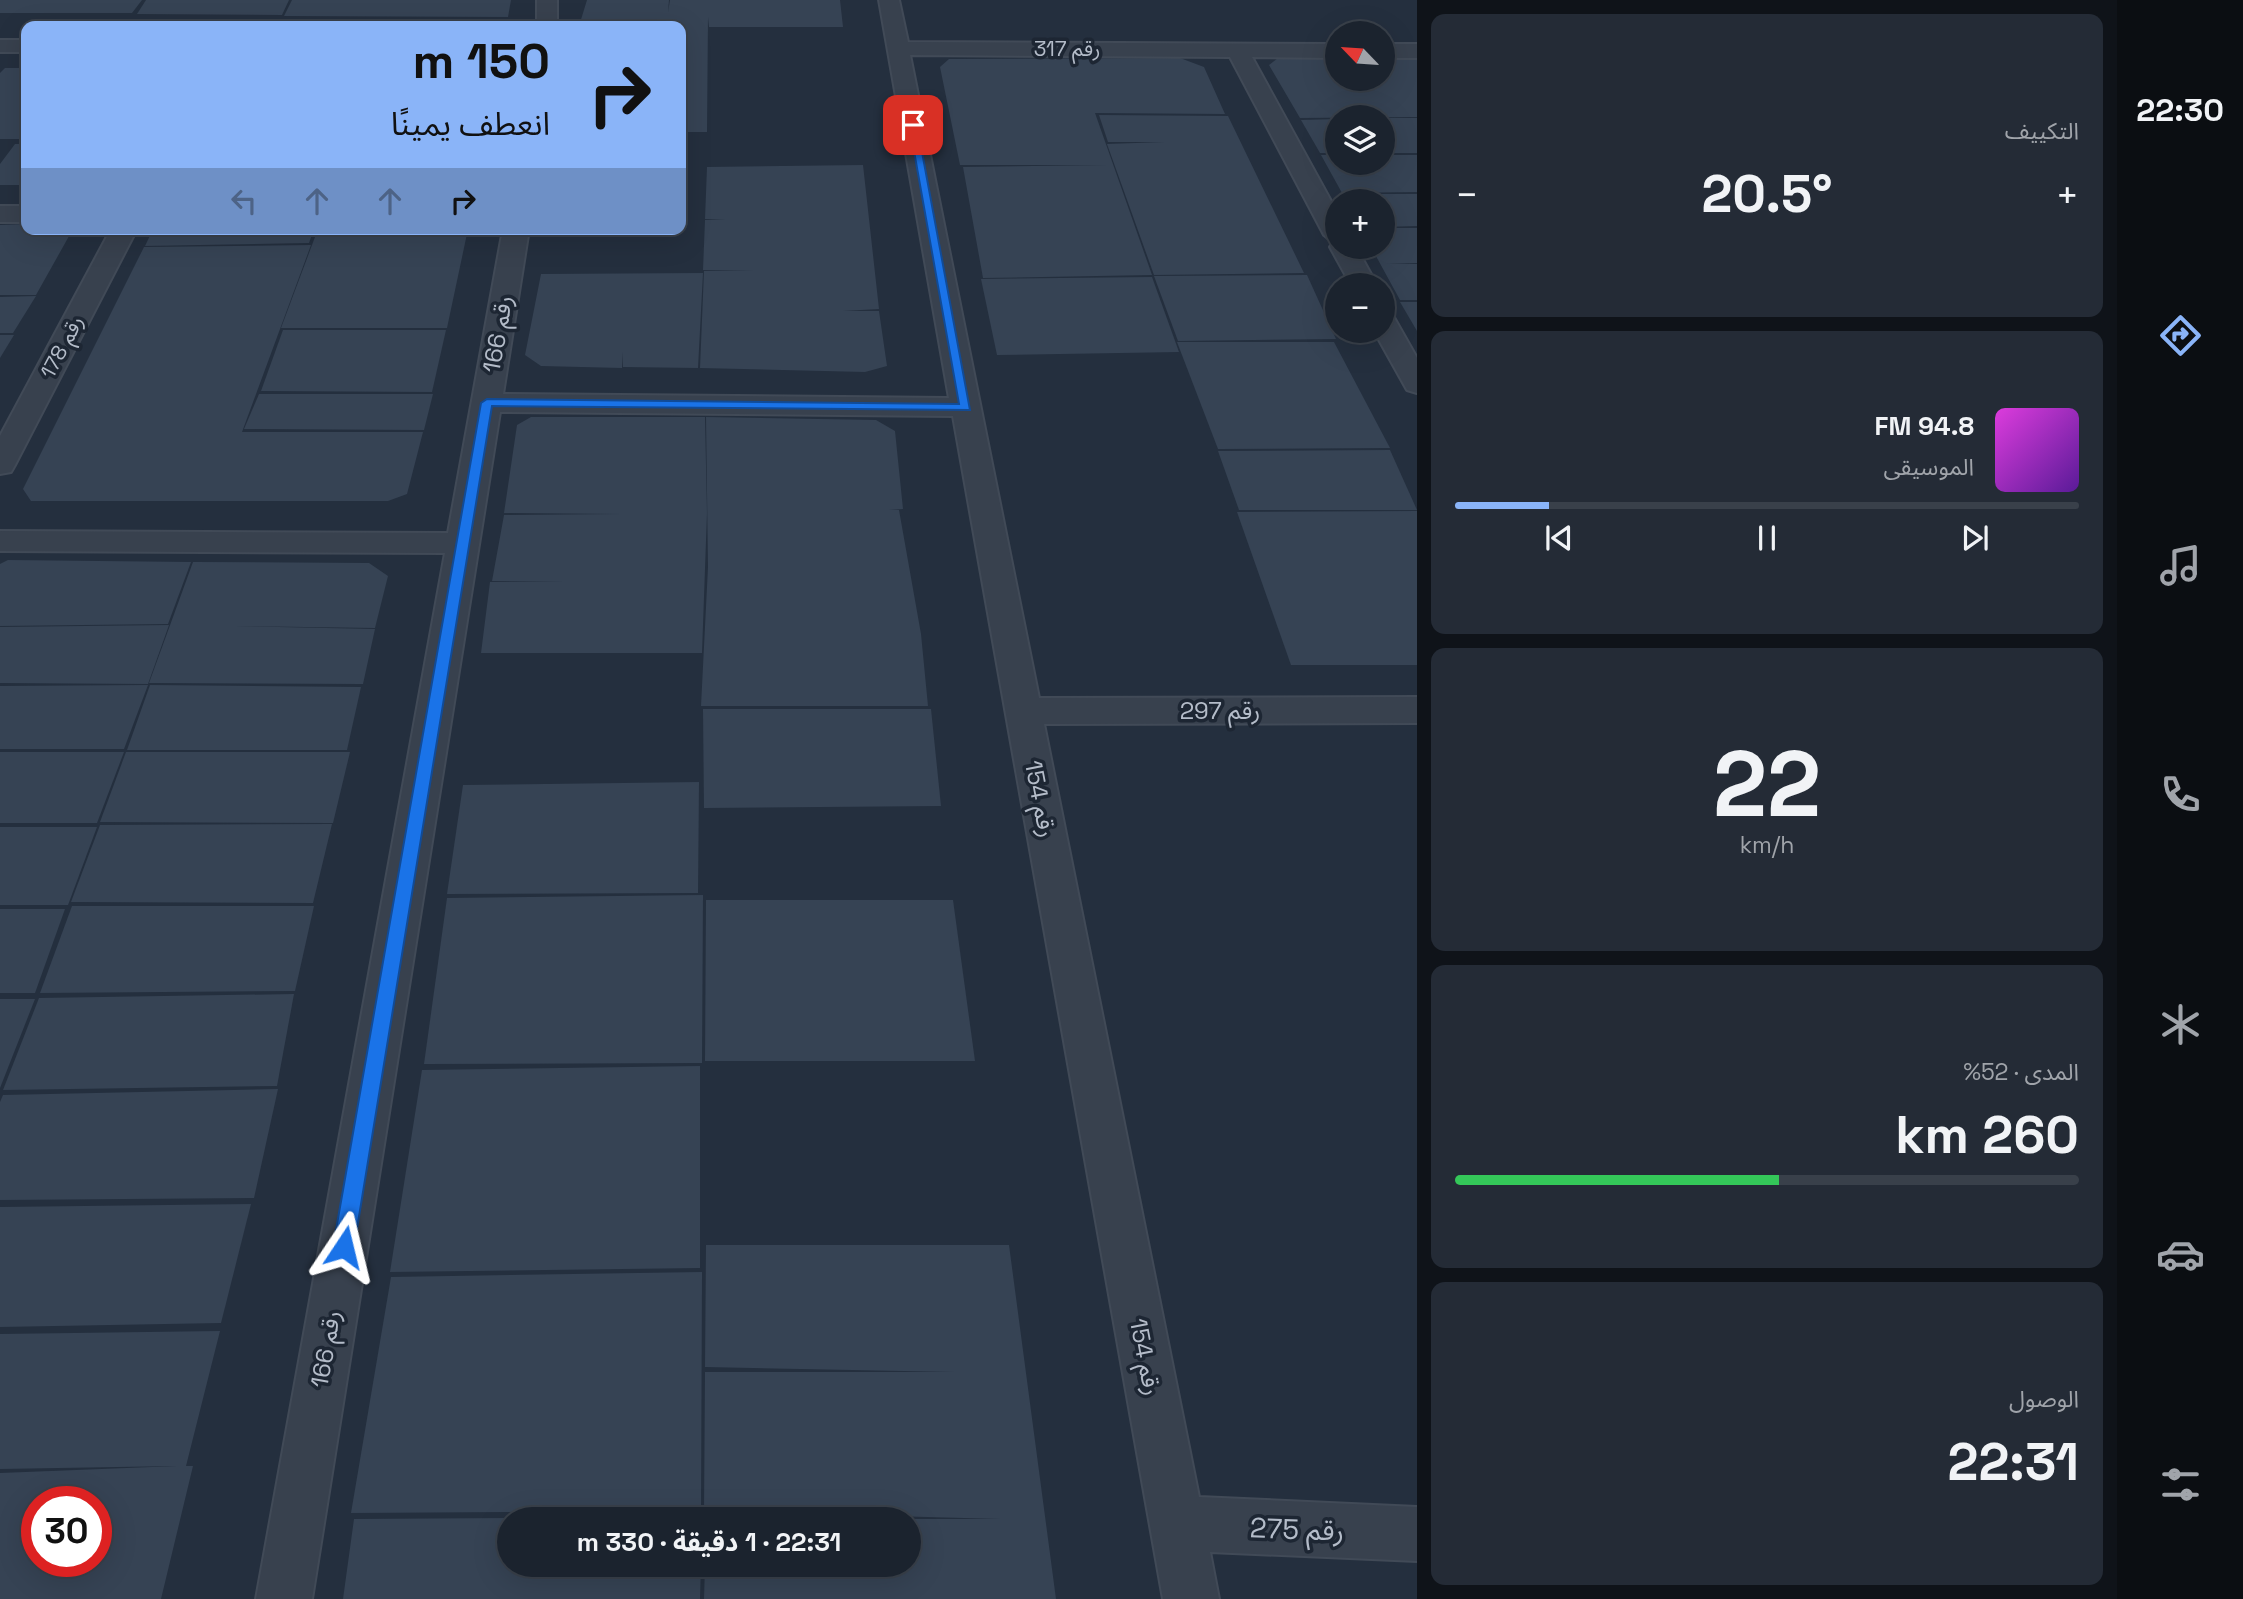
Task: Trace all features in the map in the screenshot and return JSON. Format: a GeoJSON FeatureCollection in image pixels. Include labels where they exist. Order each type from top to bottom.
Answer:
{"type":"FeatureCollection","features":[{"type":"Feature","properties":{"kind":"street"},"geometry":{"type":"LineString","coordinates":[[547,0],[547,21]]}},
{"type":"Feature","properties":{"kind":"street","name":"رقم 154"},"geometry":{"type":"LineString","coordinates":[[889,0],[1191,1599]]}},
{"type":"Feature","properties":{"kind":"street"},"geometry":{"type":"LineString","coordinates":[[0,46],[21,46]]}},
{"type":"Feature","properties":{"kind":"street","name":"رقم 317"},"geometry":{"type":"LineString","coordinates":[[898,48],[1325,51]]}},
{"type":"Feature","properties":{"kind":"street"},"geometry":{"type":"LineString","coordinates":[[1237,50],[1325,213]]}},
{"type":"Feature","properties":{"kind":"street"},"geometry":{"type":"LineString","coordinates":[[1395,51],[1417,51]]}},
{"type":"Feature","properties":{"kind":"street"},"geometry":{"type":"LineString","coordinates":[[0,214],[21,214]]}},
{"type":"Feature","properties":{"kind":"street","name":"رقم 178"},"geometry":{"type":"LineString","coordinates":[[0,465],[121,235]]}},
{"type":"Feature","properties":{"kind":"street","name":"رقم 166"},"geometry":{"type":"LineString","coordinates":[[284,1599],[515,235]]}},
{"type":"Feature","properties":{"kind":"street"},"geometry":{"type":"LineString","coordinates":[[1395,343],[1417,384]]}},
{"type":"Feature","properties":{"kind":"street"},"geometry":{"type":"LineString","coordinates":[[487,403],[966,407]]}},
{"type":"Feature","properties":{"kind":"street"},"geometry":{"type":"LineString","coordinates":[[0,541],[463,543]]}},
{"type":"Feature","properties":{"kind":"street","name":"رقم 297"},"geometry":{"type":"LineString","coordinates":[[1024,712],[1417,710]]}},
{"type":"Feature","properties":{"kind":"street","name":"رقم 275"},"geometry":{"type":"LineString","coordinates":[[1177,1523],[1417,1534]]}},
{"type":"Feature","properties":{"kind":"building"},"geometry":{"type":"Polygon","coordinates":[[[0,0],[142,0],[132,13],[0,13],[0,0]]]}},
{"type":"Feature","properties":{"kind":"building"},"geometry":{"type":"Polygon","coordinates":[[[146,0],[289,0],[282,15],[137,14],[146,0]]]}},
{"type":"Feature","properties":{"kind":"building"},"geometry":{"type":"Polygon","coordinates":[[[292,0],[511,0],[508,17],[284,16],[292,0]]]}},
{"type":"Feature","properties":{"kind":"building"},"geometry":{"type":"Polygon","coordinates":[[[587,0],[669,0],[668,12],[670,0],[840,0],[843,27],[709,27],[708,17],[707,132],[686,132],[686,21],[581,21],[587,0]]]}},
{"type":"Feature","properties":{"kind":"building"},"geometry":{"type":"Polygon","coordinates":[[[1417,57],[1417,117],[1395,117],[1395,105],[1325,105],[1325,118],[1300,118],[1269,65],[1278,58],[1325,58],[1325,91],[1395,91],[1395,58],[1417,57]]]}},
{"type":"Feature","properties":{"kind":"building"},"geometry":{"type":"Polygon","coordinates":[[[1180,58],[1204,67],[1225,114],[1095,113],[1152,275],[983,278],[963,167],[1106,165],[960,165],[940,67],[949,59],[1180,58]]]}},
{"type":"Feature","properties":{"kind":"building"},"geometry":{"type":"Polygon","coordinates":[[[5,68],[21,68],[21,139],[0,139],[0,73],[5,68]]]}},
{"type":"Feature","properties":{"kind":"building"},"geometry":{"type":"Polygon","coordinates":[[[1099,115],[1228,116],[1304,273],[1154,275],[1107,144],[1164,142],[1108,142],[1099,115]]]}},
{"type":"Feature","properties":{"kind":"building"},"geometry":{"type":"Polygon","coordinates":[[[1395,118],[1417,118],[1417,153],[1395,153],[1395,118]]]}},
{"type":"Feature","properties":{"kind":"building"},"geometry":{"type":"Polygon","coordinates":[[[1325,119],[1325,153],[1320,153],[1301,120],[1325,119]]]}},
{"type":"Feature","properties":{"kind":"building"},"geometry":{"type":"Polygon","coordinates":[[[15,144],[21,144],[21,185],[0,185],[0,164],[15,144]]]}},
{"type":"Feature","properties":{"kind":"building"},"geometry":{"type":"Polygon","coordinates":[[[1395,155],[1417,155],[1417,192],[1395,192],[1395,189],[1340,189],[1332,175],[1395,175],[1395,155]]]}},
{"type":"Feature","properties":{"kind":"building"},"geometry":{"type":"Polygon","coordinates":[[[863,165],[879,309],[843,311],[879,311],[887,366],[865,372],[700,368],[704,271],[753,271],[703,270],[705,220],[725,220],[705,219],[707,167],[863,165]]]}},
{"type":"Feature","properties":{"kind":"building"},"geometry":{"type":"Polygon","coordinates":[[[1395,194],[1417,194],[1417,226],[1395,227],[1395,194]]]}},
{"type":"Feature","properties":{"kind":"building"},"geometry":{"type":"Polygon","coordinates":[[[21,224],[21,235],[70,235],[36,295],[0,295],[0,225],[21,224]]]}},
{"type":"Feature","properties":{"kind":"building"},"geometry":{"type":"Polygon","coordinates":[[[1395,228],[1417,228],[1417,263],[1387,263],[1417,264],[1417,300],[1400,300],[1395,291],[1395,273],[1385,273],[1378,259],[1395,259],[1395,228]]]}},
{"type":"Feature","properties":{"kind":"building"},"geometry":{"type":"Polygon","coordinates":[[[150,235],[312,235],[309,243],[145,246],[150,235]]]}},
{"type":"Feature","properties":{"kind":"building"},"geometry":{"type":"Polygon","coordinates":[[[316,235],[467,235],[447,328],[281,328],[316,235]]]}},
{"type":"Feature","properties":{"kind":"building"},"geometry":{"type":"Polygon","coordinates":[[[311,245],[242,432],[423,432],[407,494],[388,501],[31,501],[23,489],[144,247],[311,245]]]}},
{"type":"Feature","properties":{"kind":"building"},"geometry":{"type":"Polygon","coordinates":[[[703,273],[698,368],[623,367],[623,352],[622,368],[541,366],[525,355],[541,274],[703,273]]]}},
{"type":"Feature","properties":{"kind":"building"},"geometry":{"type":"Polygon","coordinates":[[[1307,275],[1325,315],[1325,339],[1178,341],[1154,276],[1307,275]]]}},
{"type":"Feature","properties":{"kind":"building"},"geometry":{"type":"Polygon","coordinates":[[[1152,277],[1179,352],[997,355],[981,279],[1152,277]]]}},
{"type":"Feature","properties":{"kind":"building"},"geometry":{"type":"Polygon","coordinates":[[[36,296],[13,333],[0,333],[0,297],[36,296]]]}},
{"type":"Feature","properties":{"kind":"building"},"geometry":{"type":"Polygon","coordinates":[[[1400,302],[1417,302],[1417,331],[1400,302]]]}},
{"type":"Feature","properties":{"kind":"building"},"geometry":{"type":"Polygon","coordinates":[[[283,330],[446,330],[432,392],[261,391],[283,330]]]}},
{"type":"Feature","properties":{"kind":"building"},"geometry":{"type":"Polygon","coordinates":[[[0,335],[14,335],[0,358],[0,335]]]}},
{"type":"Feature","properties":{"kind":"building"},"geometry":{"type":"Polygon","coordinates":[[[1177,342],[1335,343],[1390,448],[1218,449],[1177,342]]]}},
{"type":"Feature","properties":{"kind":"building"},"geometry":{"type":"Polygon","coordinates":[[[259,394],[433,394],[424,430],[244,429],[259,394]]]}},
{"type":"Feature","properties":{"kind":"building"},"geometry":{"type":"Polygon","coordinates":[[[531,417],[705,417],[707,513],[702,653],[481,653],[490,582],[565,581],[492,581],[504,515],[619,514],[504,513],[517,425],[531,417]]]}},
{"type":"Feature","properties":{"kind":"building"},"geometry":{"type":"Polygon","coordinates":[[[706,417],[876,420],[895,431],[903,509],[889,510],[899,510],[921,634],[928,706],[701,706],[708,567],[706,417]]]}},
{"type":"Feature","properties":{"kind":"building"},"geometry":{"type":"Polygon","coordinates":[[[1390,450],[1417,510],[1239,510],[1218,451],[1390,450]]]}},
{"type":"Feature","properties":{"kind":"building"},"geometry":{"type":"Polygon","coordinates":[[[1417,511],[1417,665],[1291,665],[1237,512],[1417,511]]]}},
{"type":"Feature","properties":{"kind":"building"},"geometry":{"type":"Polygon","coordinates":[[[8,560],[191,562],[168,624],[0,626],[0,564],[8,560]]]}},
{"type":"Feature","properties":{"kind":"building"},"geometry":{"type":"Polygon","coordinates":[[[193,562],[369,563],[388,576],[375,628],[234,626],[375,629],[363,684],[149,683],[193,562]]]}},
{"type":"Feature","properties":{"kind":"building"},"geometry":{"type":"Polygon","coordinates":[[[169,625],[148,684],[0,683],[0,627],[169,625]]]}},
{"type":"Feature","properties":{"kind":"building"},"geometry":{"type":"Polygon","coordinates":[[[148,685],[124,749],[0,749],[0,686],[148,685]]]}},
{"type":"Feature","properties":{"kind":"building"},"geometry":{"type":"Polygon","coordinates":[[[150,685],[361,687],[347,750],[127,750],[150,685]]]}},
{"type":"Feature","properties":{"kind":"building"},"geometry":{"type":"Polygon","coordinates":[[[703,709],[931,709],[941,806],[704,808],[703,709]]]}},
{"type":"Feature","properties":{"kind":"building"},"geometry":{"type":"Polygon","coordinates":[[[0,752],[124,752],[97,823],[0,823],[0,752]]]}},
{"type":"Feature","properties":{"kind":"building"},"geometry":{"type":"Polygon","coordinates":[[[126,752],[350,752],[333,823],[100,822],[126,752]]]}},
{"type":"Feature","properties":{"kind":"building"},"geometry":{"type":"Polygon","coordinates":[[[699,782],[698,893],[447,894],[463,785],[699,782]]]}},
{"type":"Feature","properties":{"kind":"building"},"geometry":{"type":"Polygon","coordinates":[[[332,824],[313,903],[71,902],[100,825],[332,824]]]}},
{"type":"Feature","properties":{"kind":"building"},"geometry":{"type":"Polygon","coordinates":[[[0,827],[97,827],[68,905],[0,905],[0,827]]]}},
{"type":"Feature","properties":{"kind":"building"},"geometry":{"type":"Polygon","coordinates":[[[703,895],[702,1063],[424,1064],[447,898],[703,895]]]}},
{"type":"Feature","properties":{"kind":"building"},"geometry":{"type":"Polygon","coordinates":[[[706,900],[953,900],[975,1061],[705,1061],[706,900]]]}},
{"type":"Feature","properties":{"kind":"building"},"geometry":{"type":"Polygon","coordinates":[[[72,906],[314,906],[295,991],[40,993],[72,906]]]}},
{"type":"Feature","properties":{"kind":"building"},"geometry":{"type":"Polygon","coordinates":[[[0,909],[65,909],[35,993],[0,993],[0,909]]]}},
{"type":"Feature","properties":{"kind":"building"},"geometry":{"type":"Polygon","coordinates":[[[294,994],[277,1086],[3,1090],[39,998],[294,994]]]}},
{"type":"Feature","properties":{"kind":"building"},"geometry":{"type":"Polygon","coordinates":[[[0,999],[35,999],[0,1088],[0,999]]]}},
{"type":"Feature","properties":{"kind":"building"},"geometry":{"type":"Polygon","coordinates":[[[700,1066],[700,1268],[390,1272],[422,1070],[700,1066]]]}},
{"type":"Feature","properties":{"kind":"building"},"geometry":{"type":"Polygon","coordinates":[[[278,1089],[254,1198],[0,1200],[0,1102],[3,1095],[278,1089]]]}},
{"type":"Feature","properties":{"kind":"building"},"geometry":{"type":"Polygon","coordinates":[[[251,1204],[221,1323],[0,1327],[0,1207],[251,1204]]]}},
{"type":"Feature","properties":{"kind":"building"},"geometry":{"type":"Polygon","coordinates":[[[706,1245],[1009,1245],[1056,1599],[704,1599],[705,1577],[921,1577],[921,1519],[1000,1519],[921,1517],[921,1507],[704,1507],[705,1372],[954,1372],[705,1367],[706,1245]]]}},
{"type":"Feature","properties":{"kind":"building"},"geometry":{"type":"Polygon","coordinates":[[[702,1272],[701,1507],[497,1507],[497,1512],[351,1513],[391,1277],[702,1272]]]}},
{"type":"Feature","properties":{"kind":"building"},"geometry":{"type":"Polygon","coordinates":[[[220,1331],[186,1466],[193,1466],[161,1599],[0,1599],[0,1473],[177,1466],[0,1469],[0,1334],[220,1331]]]}},
{"type":"Feature","properties":{"kind":"building"},"geometry":{"type":"Polygon","coordinates":[[[497,1518],[497,1577],[701,1577],[700,1599],[343,1599],[354,1519],[497,1518]]]}},
{"type":"Feature","properties":{"kind":"route"},"geometry":{"type":"LineString","coordinates":[[344,1247],[487,403],[966,407],[913,125]]}}]}
